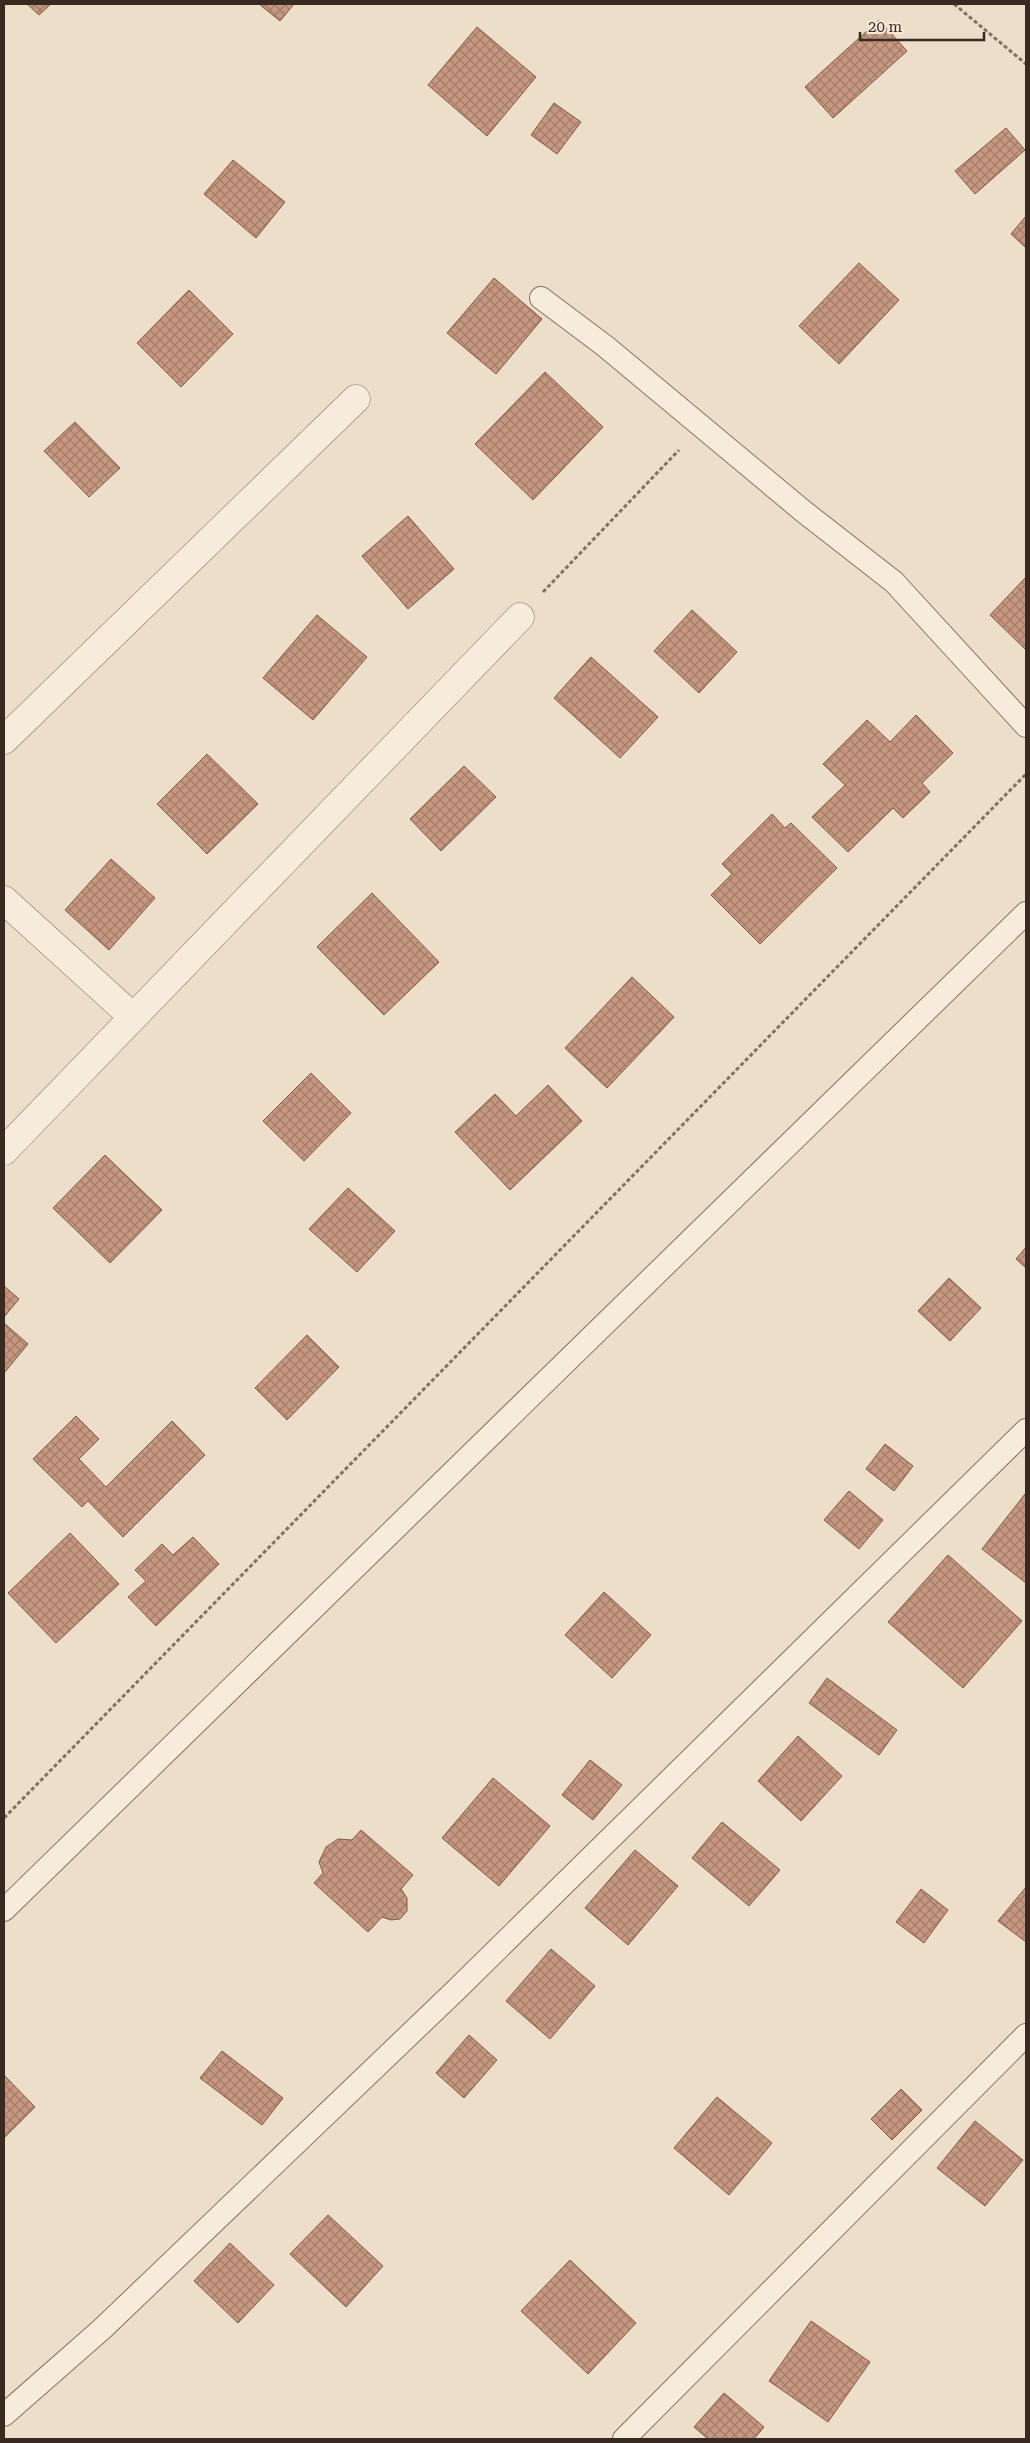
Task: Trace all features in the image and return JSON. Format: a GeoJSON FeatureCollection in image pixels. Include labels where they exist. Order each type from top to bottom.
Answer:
{"type":"FeatureCollection","features":[{"type":"Feature","properties":{"kind":"street"},"geometry":{"type":"LineString","coordinates":[[4,740],[356,399]]}},
{"type":"Feature","properties":{"kind":"street"},"geometry":{"type":"LineString","coordinates":[[4,1151],[520,616]]}},
{"type":"Feature","properties":{"kind":"street"},"geometry":{"type":"LineString","coordinates":[[4,900],[133,1017]]}},
{"type":"Feature","properties":{"kind":"lane"},"geometry":{"type":"LineString","coordinates":[[541,298],[605,346],[804,511],[894,582],[1026,726]]}},
{"type":"Feature","properties":{"kind":"lane"},"geometry":{"type":"LineString","coordinates":[[4,1910],[1026,912]]}},
{"type":"Feature","properties":{"kind":"lane"},"geometry":{"type":"LineString","coordinates":[[4,2415],[102,2328],[446,1998],[1026,1430]]}},
{"type":"Feature","properties":{"kind":"lane"},"geometry":{"type":"LineString","coordinates":[[624,2439],[1026,2035]]}},
{"type":"Feature","properties":{"kind":"path"},"geometry":{"type":"LineString","coordinates":[[954,4],[1026,64]]}},
{"type":"Feature","properties":{"kind":"path"},"geometry":{"type":"LineString","coordinates":[[520,616],[702,426]]}},
{"type":"Feature","properties":{"kind":"path"},"geometry":{"type":"LineString","coordinates":[[4,1818],[1026,774]]}},
{"type":"Feature","properties":{"kind":"building"},"geometry":{"type":"Polygon","coordinates":[[[27,4],[51,4],[39,15],[27,4]]]}},
{"type":"Feature","properties":{"kind":"building"},"geometry":{"type":"Polygon","coordinates":[[[259,4],[294,4],[280,21],[259,4]]]}},
{"type":"Feature","properties":{"kind":"building"},"geometry":{"type":"Polygon","coordinates":[[[879,20],[907,51],[833,118],[805,87],[879,20]]]}},
{"type":"Feature","properties":{"kind":"building"},"geometry":{"type":"Polygon","coordinates":[[[477,27],[536,77],[487,136],[428,85],[477,27]]]}},
{"type":"Feature","properties":{"kind":"building"},"geometry":{"type":"Polygon","coordinates":[[[554,103],[581,122],[557,154],[531,135],[554,103]]]}},
{"type":"Feature","properties":{"kind":"building"},"geometry":{"type":"Polygon","coordinates":[[[1006,128],[1025,150],[975,194],[955,171],[1006,128]]]}},
{"type":"Feature","properties":{"kind":"building"},"geometry":{"type":"Polygon","coordinates":[[[233,160],[285,202],[256,238],[204,194],[233,160]]]}},
{"type":"Feature","properties":{"kind":"building"},"geometry":{"type":"Polygon","coordinates":[[[1026,216],[1026,248],[1011,234],[1026,216]]]}},
{"type":"Feature","properties":{"kind":"building"},"geometry":{"type":"Polygon","coordinates":[[[859,263],[899,300],[839,364],[799,326],[859,263]]]}},
{"type":"Feature","properties":{"kind":"building"},"geometry":{"type":"Polygon","coordinates":[[[494,278],[542,319],[496,374],[447,333],[494,278]]]}},
{"type":"Feature","properties":{"kind":"building"},"geometry":{"type":"Polygon","coordinates":[[[189,290],[233,334],[181,387],[137,343],[189,290]]]}},
{"type":"Feature","properties":{"kind":"building"},"geometry":{"type":"Polygon","coordinates":[[[545,372],[603,427],[533,500],[475,444],[545,372]]]}},
{"type":"Feature","properties":{"kind":"building"},"geometry":{"type":"Polygon","coordinates":[[[75,422],[120,468],[89,497],[44,451],[75,422]]]}},
{"type":"Feature","properties":{"kind":"building"},"geometry":{"type":"Polygon","coordinates":[[[408,516],[454,569],[408,609],[362,556],[408,516]]]}},
{"type":"Feature","properties":{"kind":"building"},"geometry":{"type":"Polygon","coordinates":[[[1026,577],[1026,650],[990,615],[1026,577]]]}},
{"type":"Feature","properties":{"kind":"building"},"geometry":{"type":"Polygon","coordinates":[[[692,610],[737,652],[699,693],[654,651],[692,610]]]}},
{"type":"Feature","properties":{"kind":"building"},"geometry":{"type":"Polygon","coordinates":[[[317,615],[367,657],[313,720],[263,678],[317,615]]]}},
{"type":"Feature","properties":{"kind":"building"},"geometry":{"type":"Polygon","coordinates":[[[591,657],[658,717],[620,758],[554,698],[591,657]]]}},
{"type":"Feature","properties":{"kind":"building"},"geometry":{"type":"Polygon","coordinates":[[[916,715],[953,753],[922,783],[930,792],[903,818],[893,808],[848,852],[812,817],[845,785],[823,764],[867,720],[890,742],[916,715]]]}},
{"type":"Feature","properties":{"kind":"building"},"geometry":{"type":"Polygon","coordinates":[[[207,754],[258,804],[207,854],[157,804],[207,754]]]}},
{"type":"Feature","properties":{"kind":"building"},"geometry":{"type":"Polygon","coordinates":[[[464,766],[496,797],[441,851],[410,819],[464,766]]]}},
{"type":"Feature","properties":{"kind":"building"},"geometry":{"type":"Polygon","coordinates":[[[772,814],[785,828],[791,823],[837,868],[760,944],[711,895],[732,874],[722,864],[772,814]]]}},
{"type":"Feature","properties":{"kind":"building"},"geometry":{"type":"Polygon","coordinates":[[[111,859],[155,898],[109,950],[65,910],[111,859]]]}},
{"type":"Feature","properties":{"kind":"building"},"geometry":{"type":"Polygon","coordinates":[[[372,893],[439,962],[384,1015],[317,947],[372,893]]]}},
{"type":"Feature","properties":{"kind":"building"},"geometry":{"type":"Polygon","coordinates":[[[632,977],[674,1017],[607,1088],[565,1048],[632,977]]]}},
{"type":"Feature","properties":{"kind":"building"},"geometry":{"type":"Polygon","coordinates":[[[311,1073],[351,1113],[304,1161],[263,1121],[311,1073]]]}},
{"type":"Feature","properties":{"kind":"building"},"geometry":{"type":"Polygon","coordinates":[[[548,1085],[582,1121],[510,1190],[455,1132],[495,1094],[516,1116],[548,1085]]]}},
{"type":"Feature","properties":{"kind":"building"},"geometry":{"type":"Polygon","coordinates":[[[105,1155],[162,1210],[110,1263],[53,1208],[105,1155]]]}},
{"type":"Feature","properties":{"kind":"building"},"geometry":{"type":"Polygon","coordinates":[[[348,1188],[395,1231],[357,1272],[309,1229],[348,1188]]]}},
{"type":"Feature","properties":{"kind":"building"},"geometry":{"type":"Polygon","coordinates":[[[1026,1247],[1026,1268],[1016,1259],[1026,1247]]]}},
{"type":"Feature","properties":{"kind":"building"},"geometry":{"type":"Polygon","coordinates":[[[949,1278],[981,1308],[950,1341],[918,1311],[949,1278]]]}},
{"type":"Feature","properties":{"kind":"building"},"geometry":{"type":"Polygon","coordinates":[[[4,1286],[19,1299],[4,1317],[4,1286]]]}},
{"type":"Feature","properties":{"kind":"building"},"geometry":{"type":"Polygon","coordinates":[[[4,1323],[28,1344],[5,1372],[4,1371],[4,1323]]]}},
{"type":"Feature","properties":{"kind":"building"},"geometry":{"type":"Polygon","coordinates":[[[307,1335],[339,1367],[287,1420],[255,1388],[307,1335]]]}},
{"type":"Feature","properties":{"kind":"building"},"geometry":{"type":"Polygon","coordinates":[[[76,1416],[99,1439],[79,1459],[106,1487],[172,1421],[205,1455],[123,1537],[88,1501],[82,1507],[33,1459],[76,1416]]]}},
{"type":"Feature","properties":{"kind":"building"},"geometry":{"type":"Polygon","coordinates":[[[885,1444],[913,1466],[894,1491],[866,1469],[885,1444]]]}},
{"type":"Feature","properties":{"kind":"building"},"geometry":{"type":"Polygon","coordinates":[[[849,1491],[883,1520],[859,1549],[824,1520],[849,1491]]]}},
{"type":"Feature","properties":{"kind":"building"},"geometry":{"type":"Polygon","coordinates":[[[1026,1495],[1026,1583],[982,1549],[1026,1495]]]}},
{"type":"Feature","properties":{"kind":"building"},"geometry":{"type":"Polygon","coordinates":[[[70,1533],[119,1584],[56,1643],[8,1593],[70,1533]]]}},
{"type":"Feature","properties":{"kind":"building"},"geometry":{"type":"Polygon","coordinates":[[[193,1537],[219,1564],[156,1626],[128,1597],[146,1581],[135,1570],[162,1544],[173,1555],[193,1537]]]}},
{"type":"Feature","properties":{"kind":"building"},"geometry":{"type":"Polygon","coordinates":[[[948,1555],[1022,1621],[963,1688],[888,1622],[948,1555]]]}},
{"type":"Feature","properties":{"kind":"building"},"geometry":{"type":"Polygon","coordinates":[[[604,1592],[651,1635],[612,1678],[565,1635],[604,1592]]]}},
{"type":"Feature","properties":{"kind":"building"},"geometry":{"type":"Polygon","coordinates":[[[827,1678],[897,1730],[879,1755],[809,1703],[827,1678]]]}},
{"type":"Feature","properties":{"kind":"building"},"geometry":{"type":"Polygon","coordinates":[[[798,1736],[842,1776],[801,1821],[758,1781],[798,1736]]]}},
{"type":"Feature","properties":{"kind":"building"},"geometry":{"type":"Polygon","coordinates":[[[590,1760],[622,1785],[593,1820],[562,1795],[590,1760]]]}},
{"type":"Feature","properties":{"kind":"building"},"geometry":{"type":"Polygon","coordinates":[[[493,1778],[550,1826],[499,1886],[442,1838],[493,1778]]]}},
{"type":"Feature","properties":{"kind":"building"},"geometry":{"type":"Polygon","coordinates":[[[722,1822],[780,1870],[749,1906],[692,1858],[722,1822]]]}},
{"type":"Feature","properties":{"kind":"building"},"geometry":{"type":"Polygon","coordinates":[[[361,1830],[413,1875],[401,1889],[407,1898],[407,1911],[400,1919],[391,1920],[382,1917],[368,1932],[314,1883],[323,1873],[319,1862],[326,1847],[338,1839],[352,1840],[361,1830]]]}},
{"type":"Feature","properties":{"kind":"building"},"geometry":{"type":"Polygon","coordinates":[[[635,1850],[678,1886],[628,1945],[585,1908],[635,1850]]]}},
{"type":"Feature","properties":{"kind":"building"},"geometry":{"type":"Polygon","coordinates":[[[1026,1887],[1026,1942],[998,1921],[1026,1887]]]}},
{"type":"Feature","properties":{"kind":"building"},"geometry":{"type":"Polygon","coordinates":[[[921,1889],[948,1910],[924,1943],[896,1922],[921,1889]]]}},
{"type":"Feature","properties":{"kind":"building"},"geometry":{"type":"Polygon","coordinates":[[[551,1949],[595,1986],[550,2039],[506,2001],[551,1949]]]}},
{"type":"Feature","properties":{"kind":"building"},"geometry":{"type":"Polygon","coordinates":[[[469,2035],[497,2060],[464,2098],[436,2073],[469,2035]]]}},
{"type":"Feature","properties":{"kind":"building"},"geometry":{"type":"Polygon","coordinates":[[[222,2051],[283,2098],[262,2125],[200,2078],[222,2051]]]}},
{"type":"Feature","properties":{"kind":"building"},"geometry":{"type":"Polygon","coordinates":[[[4,2075],[35,2107],[4,2138],[4,2075]]]}},
{"type":"Feature","properties":{"kind":"building"},"geometry":{"type":"Polygon","coordinates":[[[901,2089],[922,2110],[892,2140],[871,2119],[901,2089]]]}},
{"type":"Feature","properties":{"kind":"building"},"geometry":{"type":"Polygon","coordinates":[[[717,2097],[772,2143],[729,2195],[674,2148],[717,2097]]]}},
{"type":"Feature","properties":{"kind":"building"},"geometry":{"type":"Polygon","coordinates":[[[975,2121],[1023,2160],[985,2206],[937,2168],[975,2121]]]}},
{"type":"Feature","properties":{"kind":"building"},"geometry":{"type":"Polygon","coordinates":[[[328,2215],[383,2266],[346,2307],[290,2254],[328,2215]]]}},
{"type":"Feature","properties":{"kind":"building"},"geometry":{"type":"Polygon","coordinates":[[[230,2243],[274,2285],[238,2323],[194,2281],[230,2243]]]}},
{"type":"Feature","properties":{"kind":"building"},"geometry":{"type":"Polygon","coordinates":[[[570,2260],[636,2323],[588,2374],[521,2311],[570,2260]]]}},
{"type":"Feature","properties":{"kind":"building"},"geometry":{"type":"Polygon","coordinates":[[[811,2321],[870,2362],[828,2422],[769,2381],[811,2321]]]}},
{"type":"Feature","properties":{"kind":"building"},"geometry":{"type":"Polygon","coordinates":[[[724,2393],[764,2427],[754,2439],[708,2439],[694,2427],[724,2393]]]}}]}
